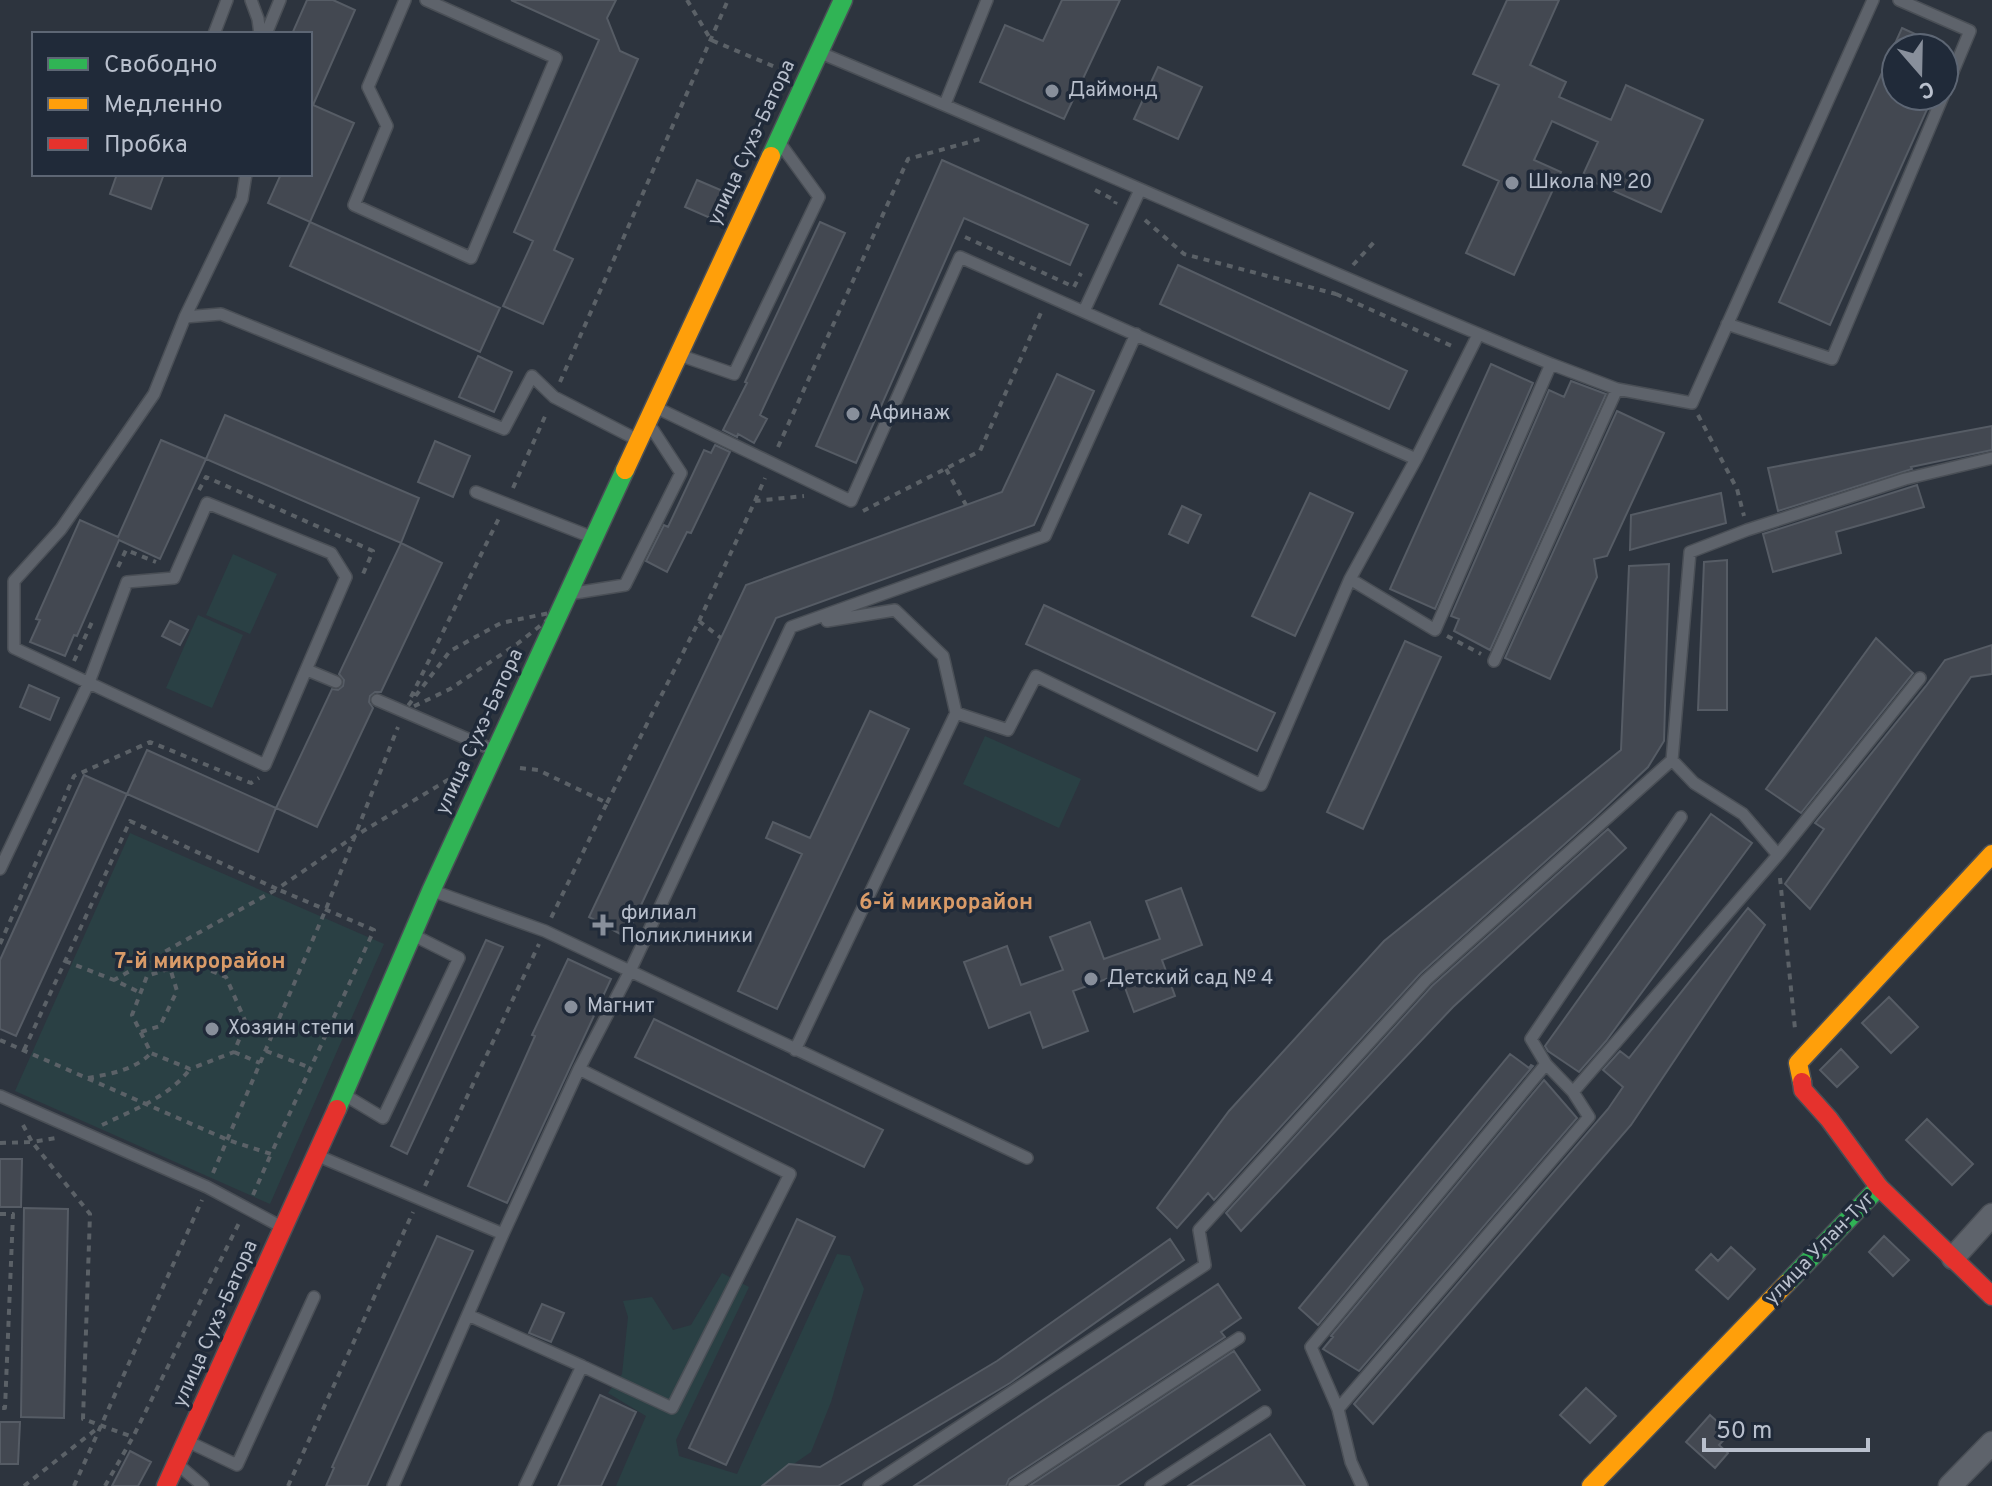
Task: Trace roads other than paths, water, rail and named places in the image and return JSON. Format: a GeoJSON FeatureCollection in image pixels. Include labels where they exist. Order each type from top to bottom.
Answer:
{"type":"FeatureCollection","features":[{"type":"Feature","properties":{"kind":"main road","name":"улица Сухэ-Батора"},"geometry":{"type":"LineString","coordinates":[[166,1486],[317,1156],[431,891],[819,52],[838,4]]}},
{"type":"Feature","properties":{"kind":"main road","name":"улица Улан-Туг"},"geometry":{"type":"LineString","coordinates":[[1591,1486],[1879,1187],[1829,1119],[1803,1090],[1798,1063],[1992,854]]}},
{"type":"Feature","properties":{"kind":"main road"},"geometry":{"type":"LineString","coordinates":[[1879,1187],[1992,1296]]}},
{"type":"Feature","properties":{"kind":"street"},"geometry":{"type":"LineString","coordinates":[[1953,1258],[1992,1215]]}},
{"type":"Feature","properties":{"kind":"street"},"geometry":{"type":"LineString","coordinates":[[1950,1486],[1992,1443]]}},
{"type":"Feature","properties":{"kind":"lane"},"geometry":{"type":"LineString","coordinates":[[215,32],[227,0]]}},
{"type":"Feature","properties":{"kind":"lane"},"geometry":{"type":"LineString","coordinates":[[251,0],[260,32]]}},
{"type":"Feature","properties":{"kind":"lane"},"geometry":{"type":"LineString","coordinates":[[267,32],[280,0]]}},
{"type":"Feature","properties":{"kind":"lane"},"geometry":{"type":"LineString","coordinates":[[405,0],[368,87],[387,126],[354,205],[471,258],[556,58],[426,0]]}},
{"type":"Feature","properties":{"kind":"lane"},"geometry":{"type":"LineString","coordinates":[[945,104],[987,0]]}},
{"type":"Feature","properties":{"kind":"lane"},"geometry":{"type":"LineString","coordinates":[[819,52],[1478,335],[1617,389],[1692,403],[1873,0]]}},
{"type":"Feature","properties":{"kind":"lane"},"geometry":{"type":"LineString","coordinates":[[1899,0],[1970,31],[1960,54]]}},
{"type":"Feature","properties":{"kind":"lane"},"geometry":{"type":"LineString","coordinates":[[1727,324],[1832,359],[1935,112]]}},
{"type":"Feature","properties":{"kind":"lane"},"geometry":{"type":"LineString","coordinates":[[678,355],[734,374],[819,197],[777,140]]}},
{"type":"Feature","properties":{"kind":"lane"},"geometry":{"type":"LineString","coordinates":[[0,869],[89,682],[127,582],[174,578],[207,503],[331,553],[346,577],[265,765],[89,682],[14,648],[14,581],[61,529],[154,394],[185,317],[242,199],[246,176]]}},
{"type":"Feature","properties":{"kind":"lane"},"geometry":{"type":"LineString","coordinates":[[1084,311],[1140,190]]}},
{"type":"Feature","properties":{"kind":"lane"},"geometry":{"type":"LineString","coordinates":[[651,413],[851,501],[960,257],[1416,459]]}},
{"type":"Feature","properties":{"kind":"lane"},"geometry":{"type":"LineString","coordinates":[[185,317],[221,314],[504,429],[532,376],[554,397],[639,440]]}},
{"type":"Feature","properties":{"kind":"lane"},"geometry":{"type":"LineString","coordinates":[[393,1486],[579,1069],[630,971],[791,627],[1045,536],[1136,334]]}},
{"type":"Feature","properties":{"kind":"lane"},"geometry":{"type":"LineString","coordinates":[[956,713],[1008,730],[1036,676],[1261,785],[1350,579],[1416,459],[1478,335]]}},
{"type":"Feature","properties":{"kind":"lane"},"geometry":{"type":"LineString","coordinates":[[1350,579],[1435,630],[1551,364]]}},
{"type":"Feature","properties":{"kind":"lane"},"geometry":{"type":"LineString","coordinates":[[1494,661],[1617,389]]}},
{"type":"Feature","properties":{"kind":"lane"},"geometry":{"type":"LineString","coordinates":[[563,603],[625,585],[681,473],[651,413]]}},
{"type":"Feature","properties":{"kind":"lane"},"geometry":{"type":"LineString","coordinates":[[869,1486],[1205,1265],[1199,1230],[1426,980],[1672,760],[1690,552],[1747,530],[1905,479],[1992,458]]}},
{"type":"Feature","properties":{"kind":"lane"},"geometry":{"type":"LineString","coordinates":[[476,492],[593,538]]}},
{"type":"Feature","properties":{"kind":"lane"},"geometry":{"type":"LineString","coordinates":[[791,627],[895,610],[943,656],[956,713],[795,1050]]}},
{"type":"Feature","properties":{"kind":"lane"},"geometry":{"type":"LineString","coordinates":[[307,670],[336,682]]}},
{"type":"Feature","properties":{"kind":"lane"},"geometry":{"type":"LineString","coordinates":[[1573,1092],[1778,855],[1920,678]]}},
{"type":"Feature","properties":{"kind":"lane"},"geometry":{"type":"LineString","coordinates":[[377,700],[495,751]]}},
{"type":"Feature","properties":{"kind":"lane"},"geometry":{"type":"LineString","coordinates":[[1672,760],[1694,783],[1743,814],[1778,855]]}},
{"type":"Feature","properties":{"kind":"lane"},"geometry":{"type":"LineString","coordinates":[[1338,1409],[1589,1117],[1573,1092],[1546,1064],[1531,1039],[1681,817]]}},
{"type":"Feature","properties":{"kind":"lane"},"geometry":{"type":"LineString","coordinates":[[431,891],[545,931],[1027,1158]]}},
{"type":"Feature","properties":{"kind":"lane"},"geometry":{"type":"LineString","coordinates":[[344,1095],[383,1118],[459,958],[412,935]]}},
{"type":"Feature","properties":{"kind":"lane"},"geometry":{"type":"LineString","coordinates":[[1362,1486],[1351,1462],[1338,1409],[1311,1347],[1546,1064]]}},
{"type":"Feature","properties":{"kind":"lane"},"geometry":{"type":"LineString","coordinates":[[468,1315],[672,1408],[790,1174],[579,1069]]}},
{"type":"Feature","properties":{"kind":"lane"},"geometry":{"type":"LineString","coordinates":[[0,1096],[207,1187],[284,1228]]}},
{"type":"Feature","properties":{"kind":"lane"},"geometry":{"type":"LineString","coordinates":[[317,1156],[503,1234]]}},
{"type":"Feature","properties":{"kind":"lane"},"geometry":{"type":"LineString","coordinates":[[187,1441],[237,1465],[314,1297]]}},
{"type":"Feature","properties":{"kind":"lane"},"geometry":{"type":"LineString","coordinates":[[1014,1486],[1239,1338]]}},
{"type":"Feature","properties":{"kind":"lane"},"geometry":{"type":"LineString","coordinates":[[525,1486],[582,1366]]}},
{"type":"Feature","properties":{"kind":"lane"},"geometry":{"type":"LineString","coordinates":[[1151,1486],[1265,1412]]}},
{"type":"Feature","properties":{"kind":"lane"},"geometry":{"type":"LineString","coordinates":[[177,1463],[203,1486]]}},
{"type":"Feature","properties":{"kind":"place","name":"Даймонд"},"geometry":{"type":"Point","coordinates":[1052,91]}},
{"type":"Feature","properties":{"kind":"place","name":"Школа № 20"},"geometry":{"type":"Point","coordinates":[1512,183]}},
{"type":"Feature","properties":{"kind":"place","name":"Афинаж"},"geometry":{"type":"Point","coordinates":[853,414]}},
{"type":"Feature","properties":{"kind":"place","name":"филиал Поликлиники"},"geometry":{"type":"Point","coordinates":[603,925]}},
{"type":"Feature","properties":{"kind":"place","name":"Детский сад № 4"},"geometry":{"type":"Point","coordinates":[1091,979]}},
{"type":"Feature","properties":{"kind":"place","name":"Магнит"},"geometry":{"type":"Point","coordinates":[571,1007]}},
{"type":"Feature","properties":{"kind":"place","name":"Хозяин степи"},"geometry":{"type":"Point","coordinates":[212,1029]}},
{"type":"Feature","properties":{"kind":"district","name":"6-й микрорайон"},"geometry":{"type":"Point","coordinates":[946,903]}},
{"type":"Feature","properties":{"kind":"district","name":"7-й микрорайон"},"geometry":{"type":"Point","coordinates":[200,962]}}]}
